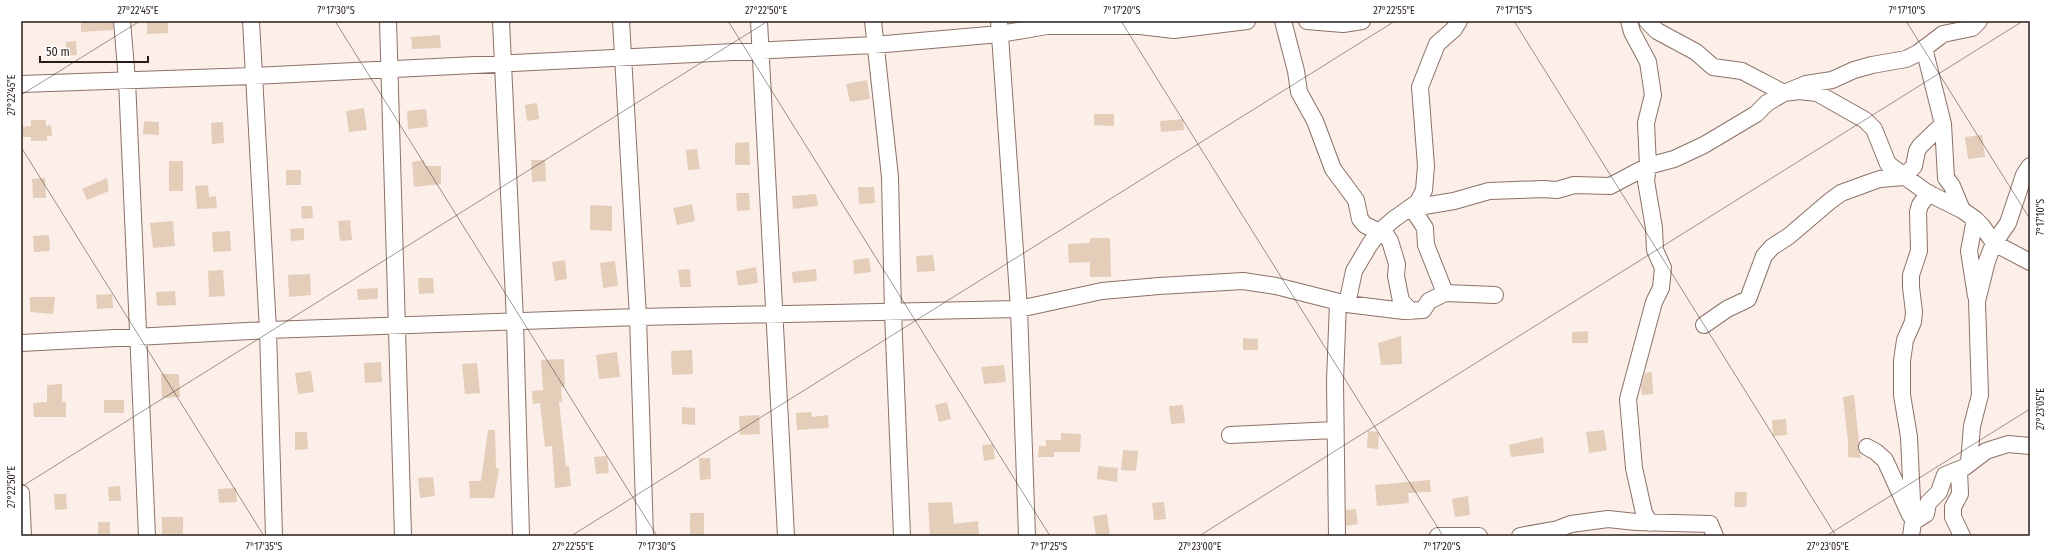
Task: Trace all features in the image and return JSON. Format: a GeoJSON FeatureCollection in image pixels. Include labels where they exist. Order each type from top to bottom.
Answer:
{"type":"FeatureCollection","features":[{"type":"Feature","properties":{"kind":"street"},"geometry":{"type":"LineString","coordinates":[[122,21],[127,80],[147,536]]}},
{"type":"Feature","properties":{"kind":"street"},"geometry":{"type":"LineString","coordinates":[[251,21],[268,330],[274,536]]}},
{"type":"Feature","properties":{"kind":"street"},"geometry":{"type":"LineString","coordinates":[[388,21],[396,326],[404,536]]}},
{"type":"Feature","properties":{"kind":"street"},"geometry":{"type":"LineString","coordinates":[[501,21],[515,321],[521,536]]}},
{"type":"Feature","properties":{"kind":"street"},"geometry":{"type":"LineString","coordinates":[[621,21],[638,317],[645,536]]}},
{"type":"Feature","properties":{"kind":"street"},"geometry":{"type":"LineString","coordinates":[[759,21],[773,314],[786,536]]}},
{"type":"Feature","properties":{"kind":"street"},"geometry":{"type":"LineString","coordinates":[[873,21],[874,45],[890,177],[893,312],[902,536]]}},
{"type":"Feature","properties":{"kind":"street"},"geometry":{"type":"LineString","coordinates":[[21,84],[253,76],[874,45],[999,28],[1140,23],[1174,30],[1248,21]]}},
{"type":"Feature","properties":{"kind":"street"},"geometry":{"type":"LineString","coordinates":[[1283,21],[1296,71],[1299,92],[1315,121],[1333,169],[1354,197],[1362,222],[1386,235],[1390,241],[1397,264],[1396,276],[1404,307]]}},
{"type":"Feature","properties":{"kind":"street"},"geometry":{"type":"LineString","coordinates":[[1308,21],[1343,24],[1362,21]]}},
{"type":"Feature","properties":{"kind":"street"},"geometry":{"type":"LineString","coordinates":[[1337,536],[1334,381],[1342,303],[1354,271],[1370,244],[1380,231],[1418,202],[1424,190],[1426,166],[1420,87],[1437,44],[1454,29],[1459,21]]}},
{"type":"Feature","properties":{"kind":"street"},"geometry":{"type":"LineString","coordinates":[[1629,21],[1648,62],[1653,95],[1646,123],[1648,166],[1646,181],[1654,228],[1655,250],[1663,268],[1663,278],[1654,302],[1628,399],[1634,468],[1644,519]]}},
{"type":"Feature","properties":{"kind":"street"},"geometry":{"type":"LineString","coordinates":[[1647,21],[1666,37],[1696,52],[1713,67],[1742,71],[1784,92],[1817,92],[1865,120],[1874,129],[1888,164],[1928,193],[1962,210],[1982,226],[1994,243],[2030,262]]}},
{"type":"Feature","properties":{"kind":"street"},"geometry":{"type":"LineString","coordinates":[[1412,208],[1454,201],[1489,191],[1543,188],[1557,190],[1574,185],[1610,186],[1648,166],[1674,159],[1704,145],[1756,114],[1767,103],[1784,92],[1806,84],[1832,80],[1866,66],[1906,59],[1924,48],[1941,27],[1972,28],[1979,21]]}},
{"type":"Feature","properties":{"kind":"street"},"geometry":{"type":"LineString","coordinates":[[999,28],[1019,310],[1027,536]]}},
{"type":"Feature","properties":{"kind":"street"},"geometry":{"type":"LineString","coordinates":[[1924,48],[1943,124],[1946,178],[1952,186],[1962,210]]}},
{"type":"Feature","properties":{"kind":"street"},"geometry":{"type":"LineString","coordinates":[[1704,326],[1727,309],[1748,299],[1764,256],[1772,247],[1789,236],[1841,193],[1880,179],[1894,180],[1904,177],[1914,166],[1917,151],[1920,146],[1943,124]]}},
{"type":"Feature","properties":{"kind":"street"},"geometry":{"type":"LineString","coordinates":[[1977,301],[1987,260],[1994,243],[2008,223],[2024,175],[2030,166]]}},
{"type":"Feature","properties":{"kind":"street"},"geometry":{"type":"LineString","coordinates":[[1912,529],[1909,437],[1902,395],[1902,361],[1906,340],[1913,322],[1911,275],[1919,250],[1918,212],[1920,205],[1928,193]]}},
{"type":"Feature","properties":{"kind":"street"},"geometry":{"type":"LineString","coordinates":[[1412,208],[1425,228],[1428,251],[1445,294]]}},
{"type":"Feature","properties":{"kind":"street"},"geometry":{"type":"LineString","coordinates":[[1962,536],[1953,516],[1953,507],[1960,494],[1972,426],[1980,395],[1980,345],[1977,301],[1969,251],[1975,220]]}},
{"type":"Feature","properties":{"kind":"street"},"geometry":{"type":"LineString","coordinates":[[21,343],[268,330],[515,321],[773,314],[1019,310],[1102,291],[1243,281],[1276,286],[1342,303],[1404,307],[1423,310],[1429,302],[1445,294],[1495,294]]}},
{"type":"Feature","properties":{"kind":"street"},"geometry":{"type":"LineString","coordinates":[[1230,435],[1335,430]]}},
{"type":"Feature","properties":{"kind":"street"},"geometry":{"type":"LineString","coordinates":[[1912,529],[1926,514],[1928,503],[1939,492],[1945,475],[1964,466],[1986,451],[2008,444],[2030,446]]}},
{"type":"Feature","properties":{"kind":"street"},"geometry":{"type":"LineString","coordinates":[[1867,447],[1876,452],[1885,460],[1912,529]]}},
{"type":"Feature","properties":{"kind":"street"},"geometry":{"type":"LineString","coordinates":[[21,493],[23,536]]}},
{"type":"Feature","properties":{"kind":"street"},"geometry":{"type":"LineString","coordinates":[[1520,536],[1559,532],[1571,524],[1608,519],[1644,519],[1710,524],[1715,536]]}},
{"type":"Feature","properties":{"kind":"street"},"geometry":{"type":"LineString","coordinates":[[1438,536],[1479,536]]}},
{"type":"Feature","properties":{"kind":"building"},"geometry":{"type":"Polygon","coordinates":[[[81,21],[113,21],[113,30],[81,32],[81,21]]]}},
{"type":"Feature","properties":{"kind":"building"},"geometry":{"type":"Polygon","coordinates":[[[147,21],[168,21],[168,33],[147,34],[147,21]]]}},
{"type":"Feature","properties":{"kind":"building"},"geometry":{"type":"Polygon","coordinates":[[[440,35],[441,48],[412,49],[411,37],[440,35]]]}},
{"type":"Feature","properties":{"kind":"building"},"geometry":{"type":"Polygon","coordinates":[[[76,41],[77,55],[66,56],[66,42],[76,41]]]}},
{"type":"Feature","properties":{"kind":"building"},"geometry":{"type":"Polygon","coordinates":[[[867,80],[870,99],[850,102],[846,84],[867,80]]]}},
{"type":"Feature","properties":{"kind":"building"},"geometry":{"type":"Polygon","coordinates":[[[537,103],[539,119],[527,121],[525,105],[537,103]]]}},
{"type":"Feature","properties":{"kind":"building"},"geometry":{"type":"Polygon","coordinates":[[[364,108],[367,130],[349,132],[346,111],[364,108]]]}},
{"type":"Feature","properties":{"kind":"building"},"geometry":{"type":"Polygon","coordinates":[[[426,109],[428,127],[408,129],[407,111],[426,109]]]}},
{"type":"Feature","properties":{"kind":"building"},"geometry":{"type":"Polygon","coordinates":[[[1094,114],[1114,114],[1114,126],[1094,125],[1094,114]]]}},
{"type":"Feature","properties":{"kind":"building"},"geometry":{"type":"Polygon","coordinates":[[[1183,119],[1184,130],[1161,132],[1160,121],[1183,119]]]}},
{"type":"Feature","properties":{"kind":"building"},"geometry":{"type":"Polygon","coordinates":[[[31,120],[46,120],[46,126],[51,125],[52,136],[47,136],[47,141],[31,141],[31,137],[21,137],[21,127],[31,126],[31,120]]]}},
{"type":"Feature","properties":{"kind":"building"},"geometry":{"type":"Polygon","coordinates":[[[144,121],[159,122],[159,135],[143,134],[144,121]]]}},
{"type":"Feature","properties":{"kind":"building"},"geometry":{"type":"Polygon","coordinates":[[[223,122],[224,143],[212,144],[211,123],[223,122]]]}},
{"type":"Feature","properties":{"kind":"building"},"geometry":{"type":"Polygon","coordinates":[[[1982,135],[1985,157],[1968,159],[1965,137],[1982,135]]]}},
{"type":"Feature","properties":{"kind":"building"},"geometry":{"type":"Polygon","coordinates":[[[749,142],[750,165],[735,165],[735,143],[749,142]]]}},
{"type":"Feature","properties":{"kind":"building"},"geometry":{"type":"Polygon","coordinates":[[[697,149],[700,169],[688,170],[686,150],[697,149]]]}},
{"type":"Feature","properties":{"kind":"building"},"geometry":{"type":"Polygon","coordinates":[[[424,160],[425,166],[441,166],[441,184],[414,187],[412,162],[424,160]]]}},
{"type":"Feature","properties":{"kind":"building"},"geometry":{"type":"Polygon","coordinates":[[[531,160],[545,160],[546,181],[532,182],[531,160]]]}},
{"type":"Feature","properties":{"kind":"building"},"geometry":{"type":"Polygon","coordinates":[[[169,161],[183,161],[183,191],[169,191],[169,161]]]}},
{"type":"Feature","properties":{"kind":"building"},"geometry":{"type":"Polygon","coordinates":[[[286,170],[301,170],[301,185],[286,185],[286,170]]]}},
{"type":"Feature","properties":{"kind":"building"},"geometry":{"type":"Polygon","coordinates":[[[45,178],[46,198],[33,198],[32,179],[45,178]]]}},
{"type":"Feature","properties":{"kind":"building"},"geometry":{"type":"Polygon","coordinates":[[[107,178],[109,191],[87,200],[82,189],[107,178]]]}},
{"type":"Feature","properties":{"kind":"building"},"geometry":{"type":"Polygon","coordinates":[[[208,185],[209,197],[216,196],[217,208],[197,209],[195,186],[208,185]]]}},
{"type":"Feature","properties":{"kind":"building"},"geometry":{"type":"Polygon","coordinates":[[[858,187],[874,187],[875,203],[859,204],[858,187]]]}},
{"type":"Feature","properties":{"kind":"building"},"geometry":{"type":"Polygon","coordinates":[[[736,193],[749,193],[750,210],[737,211],[736,193]]]}},
{"type":"Feature","properties":{"kind":"building"},"geometry":{"type":"Polygon","coordinates":[[[816,194],[818,206],[793,209],[792,196],[816,194]]]}},
{"type":"Feature","properties":{"kind":"building"},"geometry":{"type":"Polygon","coordinates":[[[692,204],[695,221],[677,225],[673,208],[692,204]]]}},
{"type":"Feature","properties":{"kind":"building"},"geometry":{"type":"Polygon","coordinates":[[[590,205],[612,206],[612,231],[590,230],[590,205]]]}},
{"type":"Feature","properties":{"kind":"building"},"geometry":{"type":"Polygon","coordinates":[[[301,206],[312,206],[313,218],[302,219],[301,206]]]}},
{"type":"Feature","properties":{"kind":"building"},"geometry":{"type":"Polygon","coordinates":[[[350,220],[352,240],[340,241],[338,221],[350,220]]]}},
{"type":"Feature","properties":{"kind":"building"},"geometry":{"type":"Polygon","coordinates":[[[173,221],[175,246],[153,248],[150,223],[173,221]]]}},
{"type":"Feature","properties":{"kind":"building"},"geometry":{"type":"Polygon","coordinates":[[[304,228],[304,240],[291,241],[290,229],[304,228]]]}},
{"type":"Feature","properties":{"kind":"building"},"geometry":{"type":"Polygon","coordinates":[[[230,231],[231,251],[213,252],[212,232],[230,231]]]}},
{"type":"Feature","properties":{"kind":"building"},"geometry":{"type":"Polygon","coordinates":[[[49,235],[50,251],[34,252],[33,236],[49,235]]]}},
{"type":"Feature","properties":{"kind":"building"},"geometry":{"type":"Polygon","coordinates":[[[1090,238],[1110,238],[1111,277],[1090,277],[1090,262],[1069,263],[1068,244],[1090,243],[1090,238]]]}},
{"type":"Feature","properties":{"kind":"building"},"geometry":{"type":"Polygon","coordinates":[[[933,255],[935,271],[917,272],[916,256],[933,255]]]}},
{"type":"Feature","properties":{"kind":"building"},"geometry":{"type":"Polygon","coordinates":[[[869,258],[871,272],[854,274],[853,260],[869,258]]]}},
{"type":"Feature","properties":{"kind":"building"},"geometry":{"type":"Polygon","coordinates":[[[565,260],[567,279],[555,281],[552,262],[565,260]]]}},
{"type":"Feature","properties":{"kind":"building"},"geometry":{"type":"Polygon","coordinates":[[[615,261],[618,286],[603,288],[600,263],[615,261]]]}},
{"type":"Feature","properties":{"kind":"building"},"geometry":{"type":"Polygon","coordinates":[[[756,267],[758,283],[738,286],[736,271],[756,267]]]}},
{"type":"Feature","properties":{"kind":"building"},"geometry":{"type":"Polygon","coordinates":[[[690,269],[691,287],[680,287],[678,270],[690,269]]]}},
{"type":"Feature","properties":{"kind":"building"},"geometry":{"type":"Polygon","coordinates":[[[816,269],[817,281],[793,283],[792,272],[816,269]]]}},
{"type":"Feature","properties":{"kind":"building"},"geometry":{"type":"Polygon","coordinates":[[[223,270],[225,296],[209,297],[208,271],[223,270]]]}},
{"type":"Feature","properties":{"kind":"building"},"geometry":{"type":"Polygon","coordinates":[[[310,274],[311,295],[289,297],[288,275],[310,274]]]}},
{"type":"Feature","properties":{"kind":"building"},"geometry":{"type":"Polygon","coordinates":[[[418,278],[433,278],[434,293],[419,294],[418,278]]]}},
{"type":"Feature","properties":{"kind":"building"},"geometry":{"type":"Polygon","coordinates":[[[378,288],[378,299],[358,300],[357,289],[378,288]]]}},
{"type":"Feature","properties":{"kind":"building"},"geometry":{"type":"Polygon","coordinates":[[[175,291],[176,305],[157,306],[156,292],[175,291]]]}},
{"type":"Feature","properties":{"kind":"building"},"geometry":{"type":"Polygon","coordinates":[[[112,294],[113,308],[97,309],[96,295],[112,294]]]}},
{"type":"Feature","properties":{"kind":"building"},"geometry":{"type":"Polygon","coordinates":[[[30,297],[55,297],[53,314],[30,312],[30,297]]]}},
{"type":"Feature","properties":{"kind":"building"},"geometry":{"type":"Polygon","coordinates":[[[1588,331],[1588,343],[1572,343],[1572,332],[1588,331]]]}},
{"type":"Feature","properties":{"kind":"building"},"geometry":{"type":"Polygon","coordinates":[[[1401,336],[1402,364],[1381,365],[1378,343],[1401,336]]]}},
{"type":"Feature","properties":{"kind":"building"},"geometry":{"type":"Polygon","coordinates":[[[1243,338],[1258,339],[1258,350],[1243,350],[1243,338]]]}},
{"type":"Feature","properties":{"kind":"building"},"geometry":{"type":"Polygon","coordinates":[[[692,350],[693,374],[672,375],[671,351],[692,350]]]}},
{"type":"Feature","properties":{"kind":"building"},"geometry":{"type":"Polygon","coordinates":[[[617,352],[620,377],[599,379],[596,355],[617,352]]]}},
{"type":"Feature","properties":{"kind":"building"},"geometry":{"type":"Polygon","coordinates":[[[564,359],[565,387],[561,387],[562,402],[559,402],[566,466],[569,466],[571,486],[555,488],[552,446],[545,447],[540,403],[533,404],[532,391],[543,390],[541,360],[564,359]]]}},
{"type":"Feature","properties":{"kind":"building"},"geometry":{"type":"Polygon","coordinates":[[[381,362],[382,382],[365,383],[364,363],[381,362]]]}},
{"type":"Feature","properties":{"kind":"building"},"geometry":{"type":"Polygon","coordinates":[[[477,363],[480,393],[465,394],[462,364],[477,363]]]}},
{"type":"Feature","properties":{"kind":"building"},"geometry":{"type":"Polygon","coordinates":[[[1004,365],[1006,382],[984,384],[981,367],[1004,365]]]}},
{"type":"Feature","properties":{"kind":"building"},"geometry":{"type":"Polygon","coordinates":[[[311,371],[314,392],[298,394],[295,373],[311,371]]]}},
{"type":"Feature","properties":{"kind":"building"},"geometry":{"type":"Polygon","coordinates":[[[1652,372],[1653,394],[1642,395],[1641,387],[1645,373],[1652,372]]]}},
{"type":"Feature","properties":{"kind":"building"},"geometry":{"type":"Polygon","coordinates":[[[161,374],[179,374],[180,397],[162,398],[161,374]]]}},
{"type":"Feature","properties":{"kind":"building"},"geometry":{"type":"Polygon","coordinates":[[[62,384],[62,402],[66,402],[66,417],[34,417],[33,403],[47,402],[47,385],[62,384]]]}},
{"type":"Feature","properties":{"kind":"building"},"geometry":{"type":"Polygon","coordinates":[[[1854,395],[1859,442],[1858,448],[1861,458],[1848,457],[1848,442],[1843,397],[1854,395]]]}},
{"type":"Feature","properties":{"kind":"building"},"geometry":{"type":"Polygon","coordinates":[[[104,400],[124,400],[124,413],[104,413],[104,400]]]}},
{"type":"Feature","properties":{"kind":"building"},"geometry":{"type":"Polygon","coordinates":[[[947,402],[951,419],[939,422],[935,405],[947,402]]]}},
{"type":"Feature","properties":{"kind":"building"},"geometry":{"type":"Polygon","coordinates":[[[1183,405],[1185,423],[1171,424],[1169,406],[1183,405]]]}},
{"type":"Feature","properties":{"kind":"building"},"geometry":{"type":"Polygon","coordinates":[[[682,407],[695,408],[695,425],[682,424],[682,407]]]}},
{"type":"Feature","properties":{"kind":"building"},"geometry":{"type":"Polygon","coordinates":[[[811,412],[812,417],[828,415],[829,428],[797,430],[796,413],[811,412]]]}},
{"type":"Feature","properties":{"kind":"building"},"geometry":{"type":"Polygon","coordinates":[[[759,415],[760,434],[740,435],[739,416],[759,415]]]}},
{"type":"Feature","properties":{"kind":"building"},"geometry":{"type":"Polygon","coordinates":[[[1786,419],[1787,435],[1773,436],[1772,420],[1786,419]]]}},
{"type":"Feature","properties":{"kind":"building"},"geometry":{"type":"Polygon","coordinates":[[[488,430],[495,430],[496,468],[499,469],[494,498],[470,498],[469,481],[481,481],[488,430]]]}},
{"type":"Feature","properties":{"kind":"building"},"geometry":{"type":"Polygon","coordinates":[[[1604,430],[1607,450],[1589,453],[1586,432],[1604,430]]]}},
{"type":"Feature","properties":{"kind":"building"},"geometry":{"type":"Polygon","coordinates":[[[1368,431],[1379,432],[1378,449],[1367,448],[1368,431]]]}},
{"type":"Feature","properties":{"kind":"building"},"geometry":{"type":"Polygon","coordinates":[[[295,432],[307,432],[308,449],[295,450],[295,432]]]}},
{"type":"Feature","properties":{"kind":"building"},"geometry":{"type":"Polygon","coordinates":[[[1061,433],[1081,434],[1080,452],[1054,452],[1054,457],[1038,457],[1039,446],[1046,446],[1046,440],[1061,440],[1061,433]]]}},
{"type":"Feature","properties":{"kind":"building"},"geometry":{"type":"Polygon","coordinates":[[[1543,437],[1544,453],[1511,457],[1509,445],[1543,437]]]}},
{"type":"Feature","properties":{"kind":"building"},"geometry":{"type":"Polygon","coordinates":[[[993,444],[995,459],[984,461],[982,445],[993,444]]]}},
{"type":"Feature","properties":{"kind":"building"},"geometry":{"type":"Polygon","coordinates":[[[1123,450],[1138,451],[1136,471],[1121,470],[1123,450]]]}},
{"type":"Feature","properties":{"kind":"building"},"geometry":{"type":"Polygon","coordinates":[[[607,456],[609,473],[596,474],[594,457],[607,456]]]}},
{"type":"Feature","properties":{"kind":"building"},"geometry":{"type":"Polygon","coordinates":[[[699,458],[710,458],[711,479],[700,480],[699,458]]]}},
{"type":"Feature","properties":{"kind":"building"},"geometry":{"type":"Polygon","coordinates":[[[1098,466],[1118,468],[1117,482],[1097,479],[1098,466]]]}},
{"type":"Feature","properties":{"kind":"building"},"geometry":{"type":"Polygon","coordinates":[[[433,477],[435,496],[420,498],[418,478],[433,477]]]}},
{"type":"Feature","properties":{"kind":"building"},"geometry":{"type":"Polygon","coordinates":[[[1430,480],[1431,492],[1408,493],[1409,503],[1377,506],[1375,485],[1430,480]]]}},
{"type":"Feature","properties":{"kind":"building"},"geometry":{"type":"Polygon","coordinates":[[[120,486],[121,501],[109,501],[108,487],[120,486]]]}},
{"type":"Feature","properties":{"kind":"building"},"geometry":{"type":"Polygon","coordinates":[[[236,488],[237,502],[219,503],[218,489],[236,488]]]}},
{"type":"Feature","properties":{"kind":"building"},"geometry":{"type":"Polygon","coordinates":[[[1735,492],[1747,492],[1746,507],[1734,507],[1735,492]]]}},
{"type":"Feature","properties":{"kind":"building"},"geometry":{"type":"Polygon","coordinates":[[[54,494],[66,494],[67,509],[55,510],[54,494]]]}},
{"type":"Feature","properties":{"kind":"building"},"geometry":{"type":"Polygon","coordinates":[[[1468,496],[1470,515],[1455,517],[1452,499],[1468,496]]]}},
{"type":"Feature","properties":{"kind":"building"},"geometry":{"type":"Polygon","coordinates":[[[952,502],[954,524],[978,521],[979,536],[930,536],[928,503],[952,502]]]}},
{"type":"Feature","properties":{"kind":"building"},"geometry":{"type":"Polygon","coordinates":[[[1164,502],[1166,519],[1154,520],[1152,503],[1164,502]]]}},
{"type":"Feature","properties":{"kind":"building"},"geometry":{"type":"Polygon","coordinates":[[[1356,509],[1358,524],[1346,526],[1346,510],[1356,509]]]}},
{"type":"Feature","properties":{"kind":"building"},"geometry":{"type":"Polygon","coordinates":[[[690,513],[704,513],[704,536],[690,536],[690,513]]]}},
{"type":"Feature","properties":{"kind":"building"},"geometry":{"type":"Polygon","coordinates":[[[1107,514],[1110,536],[1096,536],[1093,516],[1107,514]]]}},
{"type":"Feature","properties":{"kind":"building"},"geometry":{"type":"Polygon","coordinates":[[[162,517],[183,517],[183,534],[162,534],[162,517]]]}},
{"type":"Feature","properties":{"kind":"building"},"geometry":{"type":"Polygon","coordinates":[[[98,522],[110,522],[110,534],[98,534],[98,522]]]}}]}
